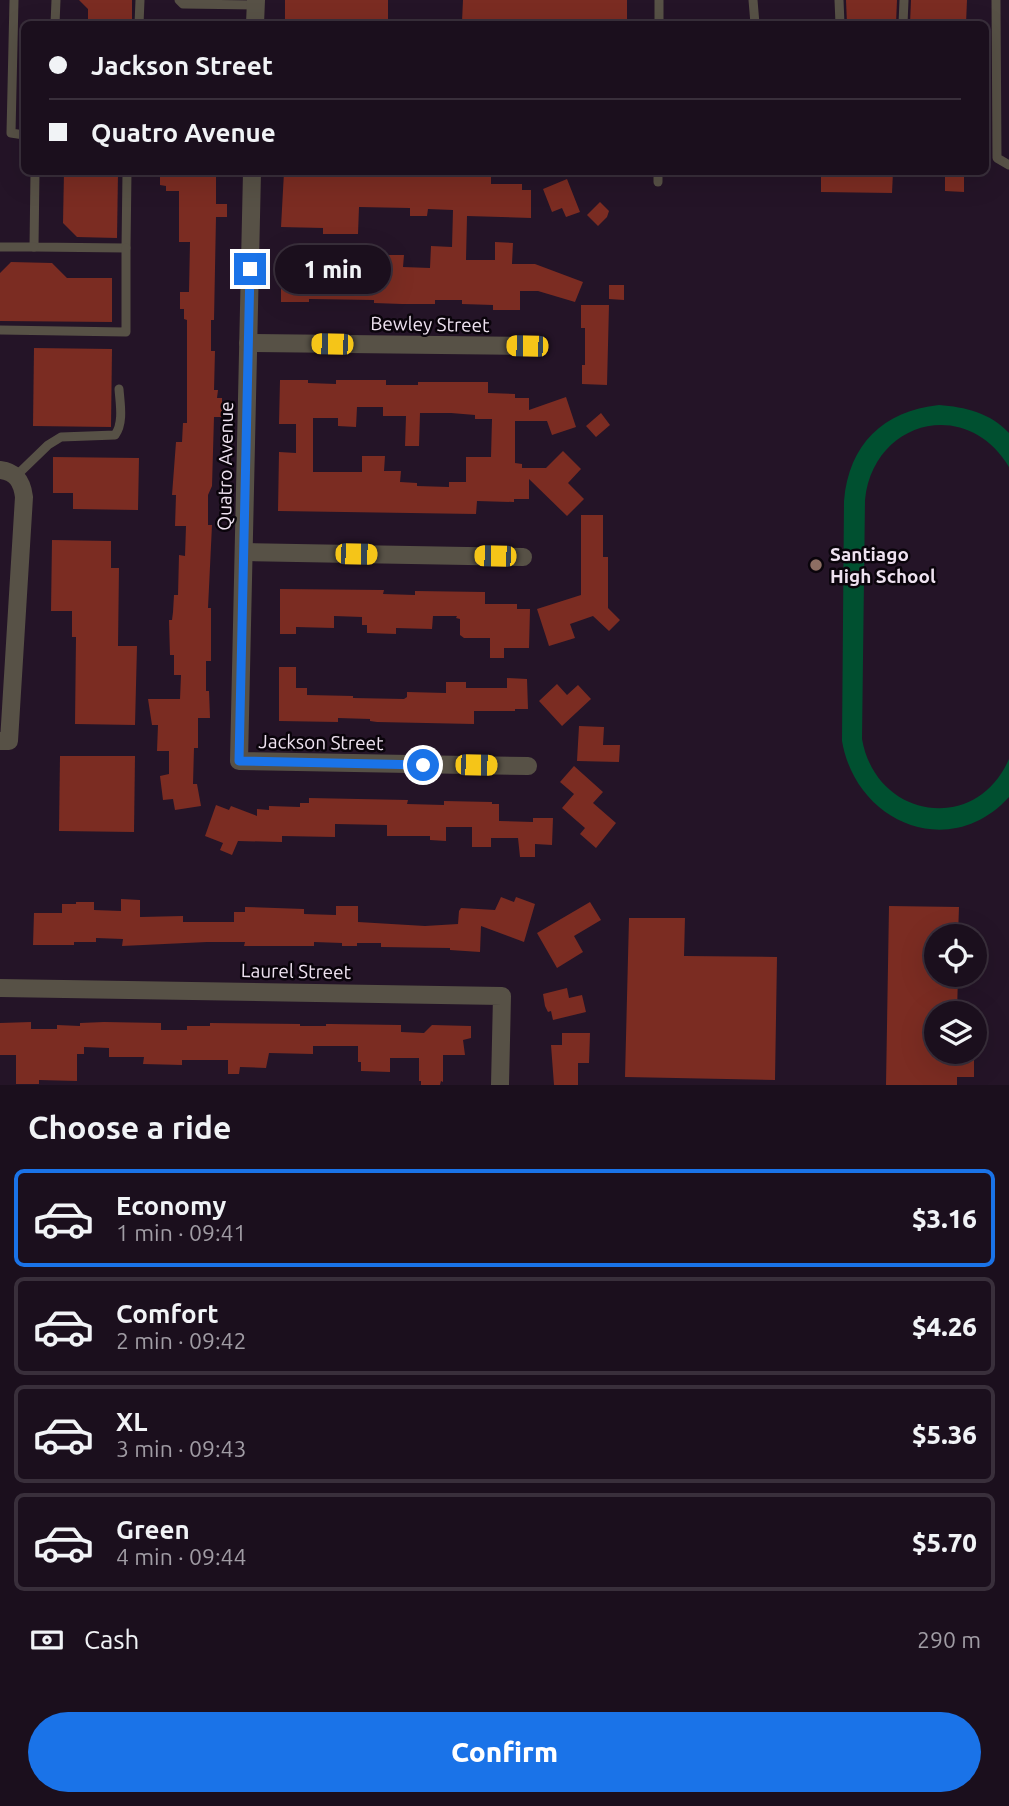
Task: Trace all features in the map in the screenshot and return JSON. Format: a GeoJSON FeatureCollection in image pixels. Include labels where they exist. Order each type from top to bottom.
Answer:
{"type":"FeatureCollection","features":[{"type":"Feature","properties":{"kind":"street"},"geometry":{"type":"LineString","coordinates":[[255,21],[256,2]]}},
{"type":"Feature","properties":{"kind":"street","name":"Quatro Avenue"},"geometry":{"type":"LineString","coordinates":[[239,761],[252,175]]}},
{"type":"Feature","properties":{"kind":"street","name":"Bewley Street"},"geometry":{"type":"LineString","coordinates":[[248,343],[527,346]]}},
{"type":"Feature","properties":{"kind":"street"},"geometry":{"type":"LineString","coordinates":[[5,741],[24,497],[23,486],[8,473]]}},
{"type":"Feature","properties":{"kind":"street"},"geometry":{"type":"LineString","coordinates":[[244,552],[523,557]]}},
{"type":"Feature","properties":{"kind":"street","name":"Jackson Street"},"geometry":{"type":"LineString","coordinates":[[239,761],[528,766]]}},
{"type":"Feature","properties":{"kind":"street","name":"Laurel Street"},"geometry":{"type":"LineString","coordinates":[[0,988],[502,996],[500,1085]]}},
{"type":"Feature","properties":{"kind":"lane"},"geometry":{"type":"LineString","coordinates":[[11,132],[14,0]]}},
{"type":"Feature","properties":{"kind":"lane"},"geometry":{"type":"LineString","coordinates":[[55,21],[56,0]]}},
{"type":"Feature","properties":{"kind":"lane"},"geometry":{"type":"LineString","coordinates":[[139,21],[140,0]]}},
{"type":"Feature","properties":{"kind":"lane"},"geometry":{"type":"LineString","coordinates":[[178,0],[183,4],[256,2]]}},
{"type":"Feature","properties":{"kind":"lane"},"geometry":{"type":"LineString","coordinates":[[659,0],[659,21]]}},
{"type":"Feature","properties":{"kind":"lane"},"geometry":{"type":"LineString","coordinates":[[753,0],[755,21]]}},
{"type":"Feature","properties":{"kind":"lane"},"geometry":{"type":"LineString","coordinates":[[839,0],[840,21]]}},
{"type":"Feature","properties":{"kind":"lane"},"geometry":{"type":"LineString","coordinates":[[903,21],[904,0]]}},
{"type":"Feature","properties":{"kind":"lane"},"geometry":{"type":"LineString","coordinates":[[996,0],[997,158],[1009,165]]}},
{"type":"Feature","properties":{"kind":"lane"},"geometry":{"type":"LineString","coordinates":[[0,132],[21,134]]}},
{"type":"Feature","properties":{"kind":"lane"},"geometry":{"type":"LineString","coordinates":[[34,175],[34,247]]}},
{"type":"Feature","properties":{"kind":"lane"},"geometry":{"type":"LineString","coordinates":[[0,330],[126,332],[127,175]]}},
{"type":"Feature","properties":{"kind":"lane"},"geometry":{"type":"LineString","coordinates":[[658,175],[658,183]]}},
{"type":"Feature","properties":{"kind":"lane"},"geometry":{"type":"LineString","coordinates":[[0,247],[126,248]]}},
{"type":"Feature","properties":{"kind":"lane"},"geometry":{"type":"LineString","coordinates":[[8,473],[61,437],[115,435],[121,421],[120,389]]}},
{"type":"Feature","properties":{"kind":"green space"},"geometry":{"type":"Polygon","coordinates":[[[939,405],[977,412],[1002,426],[1009,433],[1009,467],[991,445],[970,431],[947,425],[924,427],[903,436],[885,451],[872,473],[865,500],[862,739],[871,766],[886,787],[906,801],[928,808],[952,807],[974,799],[994,783],[1009,759],[1009,797],[985,817],[960,827],[934,829],[909,824],[885,812],[866,793],[851,770],[842,741],[844,501],[853,463],[872,434],[901,415],[939,405]]]}},
{"type":"Feature","properties":{"kind":"building"},"geometry":{"type":"Polygon","coordinates":[[[79,0],[132,0],[132,21],[88,21],[88,9],[79,0]]]}},
{"type":"Feature","properties":{"kind":"building"},"geometry":{"type":"Polygon","coordinates":[[[285,0],[388,0],[388,21],[285,21],[285,0]]]}},
{"type":"Feature","properties":{"kind":"building"},"geometry":{"type":"Polygon","coordinates":[[[463,0],[627,0],[627,21],[462,21],[463,0]]]}},
{"type":"Feature","properties":{"kind":"building"},"geometry":{"type":"Polygon","coordinates":[[[846,0],[897,0],[896,21],[847,21],[846,0]]]}},
{"type":"Feature","properties":{"kind":"building"},"geometry":{"type":"Polygon","coordinates":[[[911,0],[967,0],[966,21],[910,21],[911,0]]]}},
{"type":"Feature","properties":{"kind":"building"},"geometry":{"type":"Polygon","coordinates":[[[64,175],[118,175],[117,238],[77,237],[63,223],[64,175]]]}},
{"type":"Feature","properties":{"kind":"building"},"geometry":{"type":"Polygon","coordinates":[[[160,175],[216,175],[216,204],[227,204],[227,217],[216,217],[214,320],[211,320],[211,351],[215,351],[214,390],[218,390],[217,398],[222,398],[222,417],[214,417],[212,486],[208,495],[208,525],[212,525],[208,608],[211,608],[211,661],[206,661],[206,691],[209,691],[210,718],[198,718],[198,748],[194,748],[193,784],[197,784],[201,806],[175,810],[173,799],[163,800],[160,776],[169,774],[169,751],[157,751],[158,725],[152,725],[148,699],[180,699],[181,675],[174,675],[174,655],[170,655],[169,620],[172,620],[174,595],[178,595],[179,555],[185,556],[186,526],[175,526],[176,495],[172,495],[176,442],[182,442],[183,423],[187,423],[187,320],[184,319],[184,309],[180,309],[180,292],[189,292],[190,242],[179,242],[179,191],[166,191],[166,186],[160,185],[160,175]]]}},
{"type":"Feature","properties":{"kind":"building"},"geometry":{"type":"Polygon","coordinates":[[[284,175],[491,175],[491,184],[522,184],[522,190],[531,190],[531,218],[467,216],[466,260],[495,260],[495,242],[513,243],[512,264],[535,264],[583,282],[575,302],[538,291],[520,291],[520,310],[493,310],[493,305],[462,304],[462,300],[435,300],[435,304],[309,299],[309,302],[281,302],[281,278],[321,279],[321,268],[378,271],[380,255],[404,255],[403,267],[430,268],[431,246],[452,247],[453,210],[428,209],[427,216],[410,216],[410,208],[359,207],[358,234],[323,234],[323,228],[281,227],[284,175]]]}},
{"type":"Feature","properties":{"kind":"building"},"geometry":{"type":"Polygon","coordinates":[[[821,175],[893,175],[892,193],[821,192],[821,175]]]}},
{"type":"Feature","properties":{"kind":"building"},"geometry":{"type":"Polygon","coordinates":[[[945,175],[964,175],[964,192],[945,191],[945,175]]]}},
{"type":"Feature","properties":{"kind":"building"},"geometry":{"type":"Polygon","coordinates":[[[567,179],[580,212],[566,217],[562,208],[552,212],[543,189],[567,179]]]}},
{"type":"Feature","properties":{"kind":"building"},"geometry":{"type":"Polygon","coordinates":[[[600,202],[609,211],[598,226],[587,215],[600,202]]]}},
{"type":"Feature","properties":{"kind":"building"},"geometry":{"type":"Polygon","coordinates":[[[11,262],[52,263],[67,278],[112,278],[112,322],[0,321],[0,273],[11,262]]]}},
{"type":"Feature","properties":{"kind":"building"},"geometry":{"type":"Polygon","coordinates":[[[609,285],[624,285],[624,300],[609,299],[609,285]]]}},
{"type":"Feature","properties":{"kind":"building"},"geometry":{"type":"Polygon","coordinates":[[[581,305],[609,305],[607,385],[582,384],[585,328],[581,328],[581,305]]]}},
{"type":"Feature","properties":{"kind":"building"},"geometry":{"type":"Polygon","coordinates":[[[34,348],[112,349],[111,427],[33,426],[34,348]]]}},
{"type":"Feature","properties":{"kind":"building"},"geometry":{"type":"Polygon","coordinates":[[[280,380],[336,384],[336,380],[386,380],[386,385],[488,382],[488,393],[515,394],[515,398],[529,398],[529,410],[566,397],[576,427],[552,435],[547,421],[515,421],[515,463],[522,464],[522,468],[546,468],[563,451],[581,469],[568,483],[584,499],[567,516],[529,479],[529,499],[514,499],[514,502],[477,501],[476,514],[278,511],[279,452],[296,453],[296,424],[279,424],[280,380]],[[357,407],[356,427],[338,426],[338,418],[313,418],[313,472],[362,472],[362,456],[385,456],[384,471],[401,471],[400,482],[417,483],[417,486],[449,487],[449,482],[466,482],[466,457],[491,457],[492,419],[475,419],[475,415],[451,413],[420,413],[419,446],[405,446],[406,416],[383,416],[383,407],[357,407]]]}},
{"type":"Feature","properties":{"kind":"building"},"geometry":{"type":"Polygon","coordinates":[[[601,413],[610,425],[596,437],[586,426],[601,413]]]}},
{"type":"Feature","properties":{"kind":"building"},"geometry":{"type":"Polygon","coordinates":[[[53,457],[139,458],[138,510],[73,509],[73,493],[53,493],[53,457]]]}},
{"type":"Feature","properties":{"kind":"building"},"geometry":{"type":"Polygon","coordinates":[[[581,515],[603,515],[603,557],[608,557],[608,608],[620,620],[609,631],[593,616],[570,624],[575,638],[549,646],[537,609],[581,595],[581,515]]]}},
{"type":"Feature","properties":{"kind":"building"},"geometry":{"type":"Polygon","coordinates":[[[52,540],[111,541],[111,568],[119,568],[118,646],[137,646],[135,725],[75,724],[76,637],[72,637],[72,611],[51,611],[52,540]]]}},
{"type":"Feature","properties":{"kind":"building"},"geometry":{"type":"Polygon","coordinates":[[[280,589],[384,590],[383,594],[415,595],[415,591],[485,592],[485,604],[517,604],[517,609],[530,609],[529,648],[504,648],[504,658],[490,658],[490,638],[464,638],[460,635],[460,619],[456,618],[457,616],[433,616],[432,629],[396,628],[396,634],[367,633],[367,625],[362,625],[362,617],[334,616],[334,628],[296,627],[296,634],[280,634],[280,589]]]}},
{"type":"Feature","properties":{"kind":"building"},"geometry":{"type":"Polygon","coordinates":[[[279,667],[296,667],[296,688],[307,688],[307,695],[353,698],[404,699],[407,692],[446,693],[446,682],[466,682],[466,688],[507,688],[507,678],[527,679],[528,709],[474,711],[474,724],[377,722],[370,719],[338,718],[338,722],[279,721],[279,667]]]}},
{"type":"Feature","properties":{"kind":"building"},"geometry":{"type":"Polygon","coordinates":[[[557,684],[567,695],[578,685],[591,699],[562,726],[539,701],[557,684]]]}},
{"type":"Feature","properties":{"kind":"building"},"geometry":{"type":"Polygon","coordinates":[[[579,726],[604,727],[603,745],[620,745],[619,762],[577,761],[579,726]]]}},
{"type":"Feature","properties":{"kind":"building"},"geometry":{"type":"Polygon","coordinates":[[[60,756],[135,756],[134,832],[59,831],[60,756]]]}},
{"type":"Feature","properties":{"kind":"building"},"geometry":{"type":"Polygon","coordinates":[[[574,766],[603,792],[593,803],[616,823],[596,848],[580,834],[585,828],[562,808],[574,794],[560,782],[574,766]]]}},
{"type":"Feature","properties":{"kind":"building"},"geometry":{"type":"Polygon","coordinates":[[[309,798],[408,800],[407,804],[444,805],[444,801],[492,802],[499,804],[499,821],[533,822],[533,818],[553,818],[552,845],[535,844],[535,857],[520,857],[518,838],[491,838],[491,847],[472,847],[472,827],[446,827],[446,841],[430,840],[430,836],[387,836],[387,825],[335,824],[335,837],[282,836],[282,842],[238,841],[232,855],[220,850],[223,843],[205,836],[216,805],[229,810],[231,806],[257,816],[257,809],[269,810],[269,806],[300,807],[300,803],[309,803],[309,798]]]}},
{"type":"Feature","properties":{"kind":"building"},"geometry":{"type":"Polygon","coordinates":[[[501,897],[514,902],[516,897],[535,904],[524,942],[481,926],[480,952],[450,948],[381,947],[381,943],[357,943],[357,946],[314,942],[314,946],[244,946],[245,942],[207,942],[122,946],[123,939],[96,938],[96,942],[74,942],[74,945],[33,945],[34,913],[62,913],[62,904],[76,902],[94,902],[94,910],[121,911],[121,899],[140,900],[140,917],[183,916],[183,922],[234,922],[234,912],[245,912],[245,907],[304,909],[304,914],[336,915],[336,906],[358,906],[358,922],[425,926],[458,924],[461,908],[495,910],[501,897]]]}},
{"type":"Feature","properties":{"kind":"building"},"geometry":{"type":"Polygon","coordinates":[[[590,902],[601,920],[574,936],[583,952],[557,968],[537,933],[590,902]]]}},
{"type":"Feature","properties":{"kind":"building"},"geometry":{"type":"Polygon","coordinates":[[[889,906],[959,907],[958,924],[924,924],[924,987],[958,987],[957,1001],[924,1001],[924,1064],[974,1064],[974,1077],[957,1077],[957,1085],[886,1085],[889,906]]]}},
{"type":"Feature","properties":{"kind":"building"},"geometry":{"type":"Polygon","coordinates":[[[629,918],[685,918],[684,956],[777,957],[775,1080],[625,1077],[629,918]]]}},
{"type":"Feature","properties":{"kind":"building"},"geometry":{"type":"Polygon","coordinates":[[[567,988],[569,998],[582,995],[586,1012],[553,1020],[551,1011],[548,1012],[545,1006],[543,994],[567,988]]]}},
{"type":"Feature","properties":{"kind":"building"},"geometry":{"type":"Polygon","coordinates":[[[31,1022],[31,1029],[57,1029],[57,1025],[80,1026],[80,1023],[104,1022],[161,1023],[161,1030],[187,1030],[187,1026],[210,1026],[210,1023],[401,1025],[401,1032],[424,1033],[432,1025],[471,1026],[471,1038],[463,1040],[465,1055],[443,1055],[443,1082],[441,1081],[440,1085],[421,1085],[419,1058],[390,1058],[390,1072],[361,1071],[358,1046],[313,1046],[313,1054],[269,1053],[266,1068],[240,1067],[239,1074],[228,1074],[228,1060],[182,1060],[182,1065],[143,1064],[144,1057],[109,1057],[109,1048],[84,1047],[84,1054],[77,1054],[77,1081],[39,1080],[39,1084],[16,1084],[16,1055],[0,1055],[0,1023],[31,1022]]]}},
{"type":"Feature","properties":{"kind":"building"},"geometry":{"type":"Polygon","coordinates":[[[562,1033],[590,1033],[589,1063],[578,1063],[578,1085],[554,1085],[551,1045],[562,1045],[562,1033]]]}},
{"type":"Feature","properties":{"kind":"place","name":"Santiago High School"},"geometry":{"type":"Point","coordinates":[816,565]}},
{"type":"Feature","properties":{"kind":"route"},"geometry":{"type":"LineString","coordinates":[[250,269],[239,761],[423,765]]}}]}
